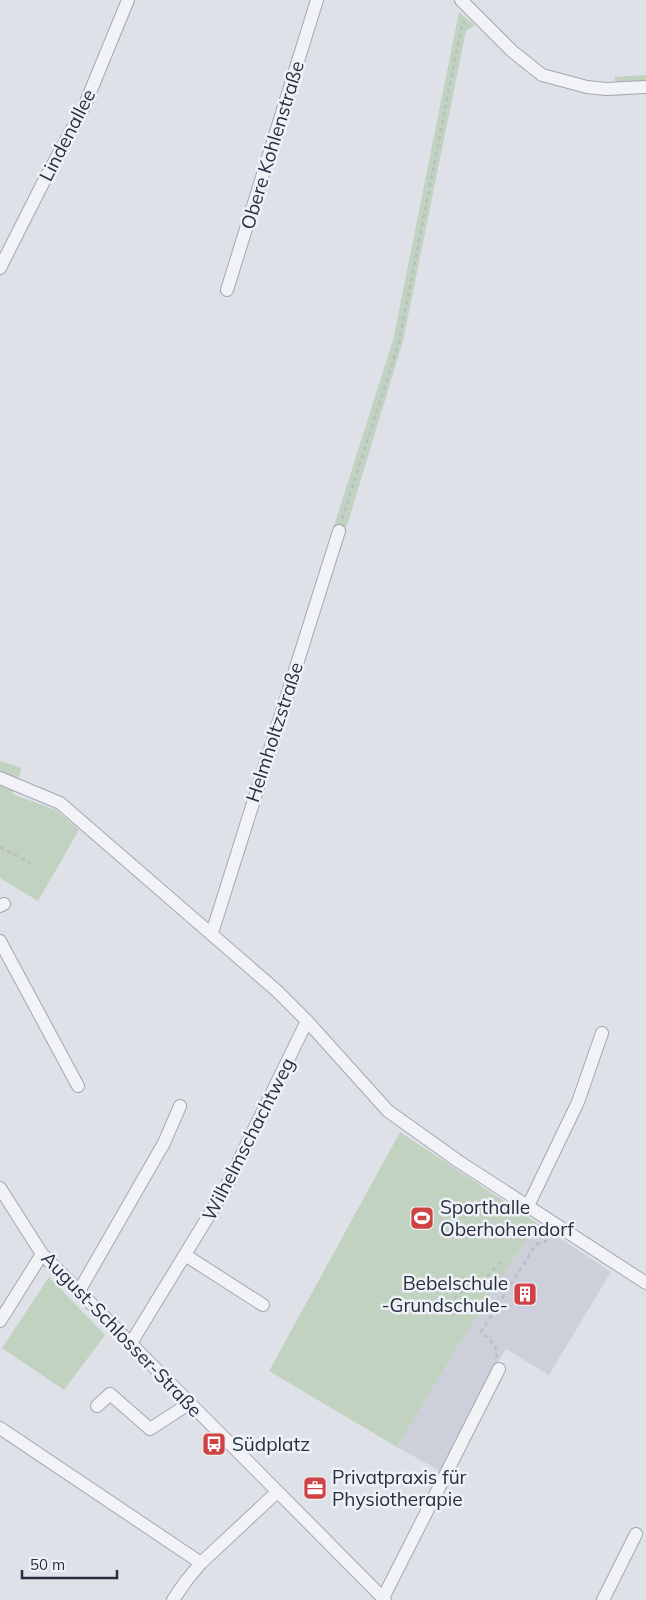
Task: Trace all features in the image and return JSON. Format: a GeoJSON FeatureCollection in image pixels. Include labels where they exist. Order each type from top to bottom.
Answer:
{"type":"FeatureCollection","features":[{"type":"Feature","properties":{"kind":"street","name":"Lindenallee"},"geometry":{"type":"LineString","coordinates":[[0,268],[84,107],[128,0]]}},
{"type":"Feature","properties":{"kind":"street","name":"Obere Kohlenstraße"},"geometry":{"type":"LineString","coordinates":[[227,290],[317,0]]}},
{"type":"Feature","properties":{"kind":"street"},"geometry":{"type":"LineString","coordinates":[[461,0],[512,51],[542,75],[606,90],[646,87]]}},
{"type":"Feature","properties":{"kind":"street","name":"Helmholtzstraße"},"geometry":{"type":"LineString","coordinates":[[212,933],[339,531]]}},
{"type":"Feature","properties":{"kind":"street"},"geometry":{"type":"LineString","coordinates":[[0,778],[60,803],[212,933],[277,991],[307,1021],[388,1111],[458,1161],[646,1283]]}},
{"type":"Feature","properties":{"kind":"street"},"geometry":{"type":"LineString","coordinates":[[0,941],[78,1086]]}},
{"type":"Feature","properties":{"kind":"street","name":"Wilhelmschachtweg"},"geometry":{"type":"LineString","coordinates":[[131,1343],[225,1189],[307,1021]]}},
{"type":"Feature","properties":{"kind":"street"},"geometry":{"type":"LineString","coordinates":[[528,1206],[578,1102],[602,1033]]}},
{"type":"Feature","properties":{"kind":"street"},"geometry":{"type":"LineString","coordinates":[[80,1291],[164,1142],[180,1106]]}},
{"type":"Feature","properties":{"kind":"street","name":"August-Schlosser-Straße"},"geometry":{"type":"LineString","coordinates":[[0,1188],[42,1254],[384,1599],[498,1369]]}},
{"type":"Feature","properties":{"kind":"street"},"geometry":{"type":"LineString","coordinates":[[0,1320],[42,1254]]}},
{"type":"Feature","properties":{"kind":"street"},"geometry":{"type":"LineString","coordinates":[[185,1255],[264,1305]]}},
{"type":"Feature","properties":{"kind":"street"},"geometry":{"type":"LineString","coordinates":[[97,1406],[110,1394],[150,1428],[190,1403]]}},
{"type":"Feature","properties":{"kind":"street"},"geometry":{"type":"LineString","coordinates":[[0,1428],[201,1563]]}},
{"type":"Feature","properties":{"kind":"street"},"geometry":{"type":"LineString","coordinates":[[174,1600],[186,1581],[201,1563],[277,1492]]}},
{"type":"Feature","properties":{"kind":"street"},"geometry":{"type":"LineString","coordinates":[[603,1600],[636,1534]]}},
{"type":"Feature","properties":{"kind":"path"},"geometry":{"type":"LineString","coordinates":[[339,531],[398,342],[462,24],[472,12]]}},
{"type":"Feature","properties":{"kind":"path"},"geometry":{"type":"LineString","coordinates":[[0,847],[30,863]]}},
{"type":"Feature","properties":{"kind":"path"},"geometry":{"type":"LineString","coordinates":[[498,1369],[495,1345],[481,1332],[536,1244],[545,1242],[557,1224]]}},
{"type":"Feature","properties":{"kind":"path"},"geometry":{"type":"LineString","coordinates":[[445,1311],[448,1304],[468,1286],[485,1279],[502,1260]]}},
{"type":"Feature","properties":{"kind":"shaded area"},"geometry":{"type":"Polygon","coordinates":[[[537,1223],[611,1272],[549,1375],[506,1349],[488,1378],[440,1471],[397,1447],[460,1343],[537,1223]]]}},
{"type":"Feature","properties":{"kind":"green space"},"geometry":{"type":"Polygon","coordinates":[[[459,12],[475,25],[466,31],[403,341],[345,532],[333,529],[393,340],[459,12]]]}},
{"type":"Feature","properties":{"kind":"green space"},"geometry":{"type":"Polygon","coordinates":[[[646,75],[646,93],[615,96],[615,77],[646,75]]]}},
{"type":"Feature","properties":{"kind":"green space"},"geometry":{"type":"Polygon","coordinates":[[[0,761],[22,768],[12,794],[56,810],[79,830],[38,901],[0,878],[0,761]]]}},
{"type":"Feature","properties":{"kind":"green space"},"geometry":{"type":"Polygon","coordinates":[[[400,1132],[537,1223],[460,1343],[397,1447],[269,1371],[400,1132]]]}},
{"type":"Feature","properties":{"kind":"green space"},"geometry":{"type":"Polygon","coordinates":[[[49,1277],[105,1335],[64,1390],[2,1348],[49,1277]]]}},
{"type":"Feature","properties":{"kind":"place","name":"Sporthalle Oberhohendorf"},"geometry":{"type":"Point","coordinates":[422,1218]}},
{"type":"Feature","properties":{"kind":"place","name":"Bebelschule -Grundschule-"},"geometry":{"type":"Point","coordinates":[525,1294]}},
{"type":"Feature","properties":{"kind":"place","name":"Südplatz"},"geometry":{"type":"Point","coordinates":[214,1444]}},
{"type":"Feature","properties":{"kind":"place","name":"Privatpraxis für Physiotherapie"},"geometry":{"type":"Point","coordinates":[315,1488]}}]}
